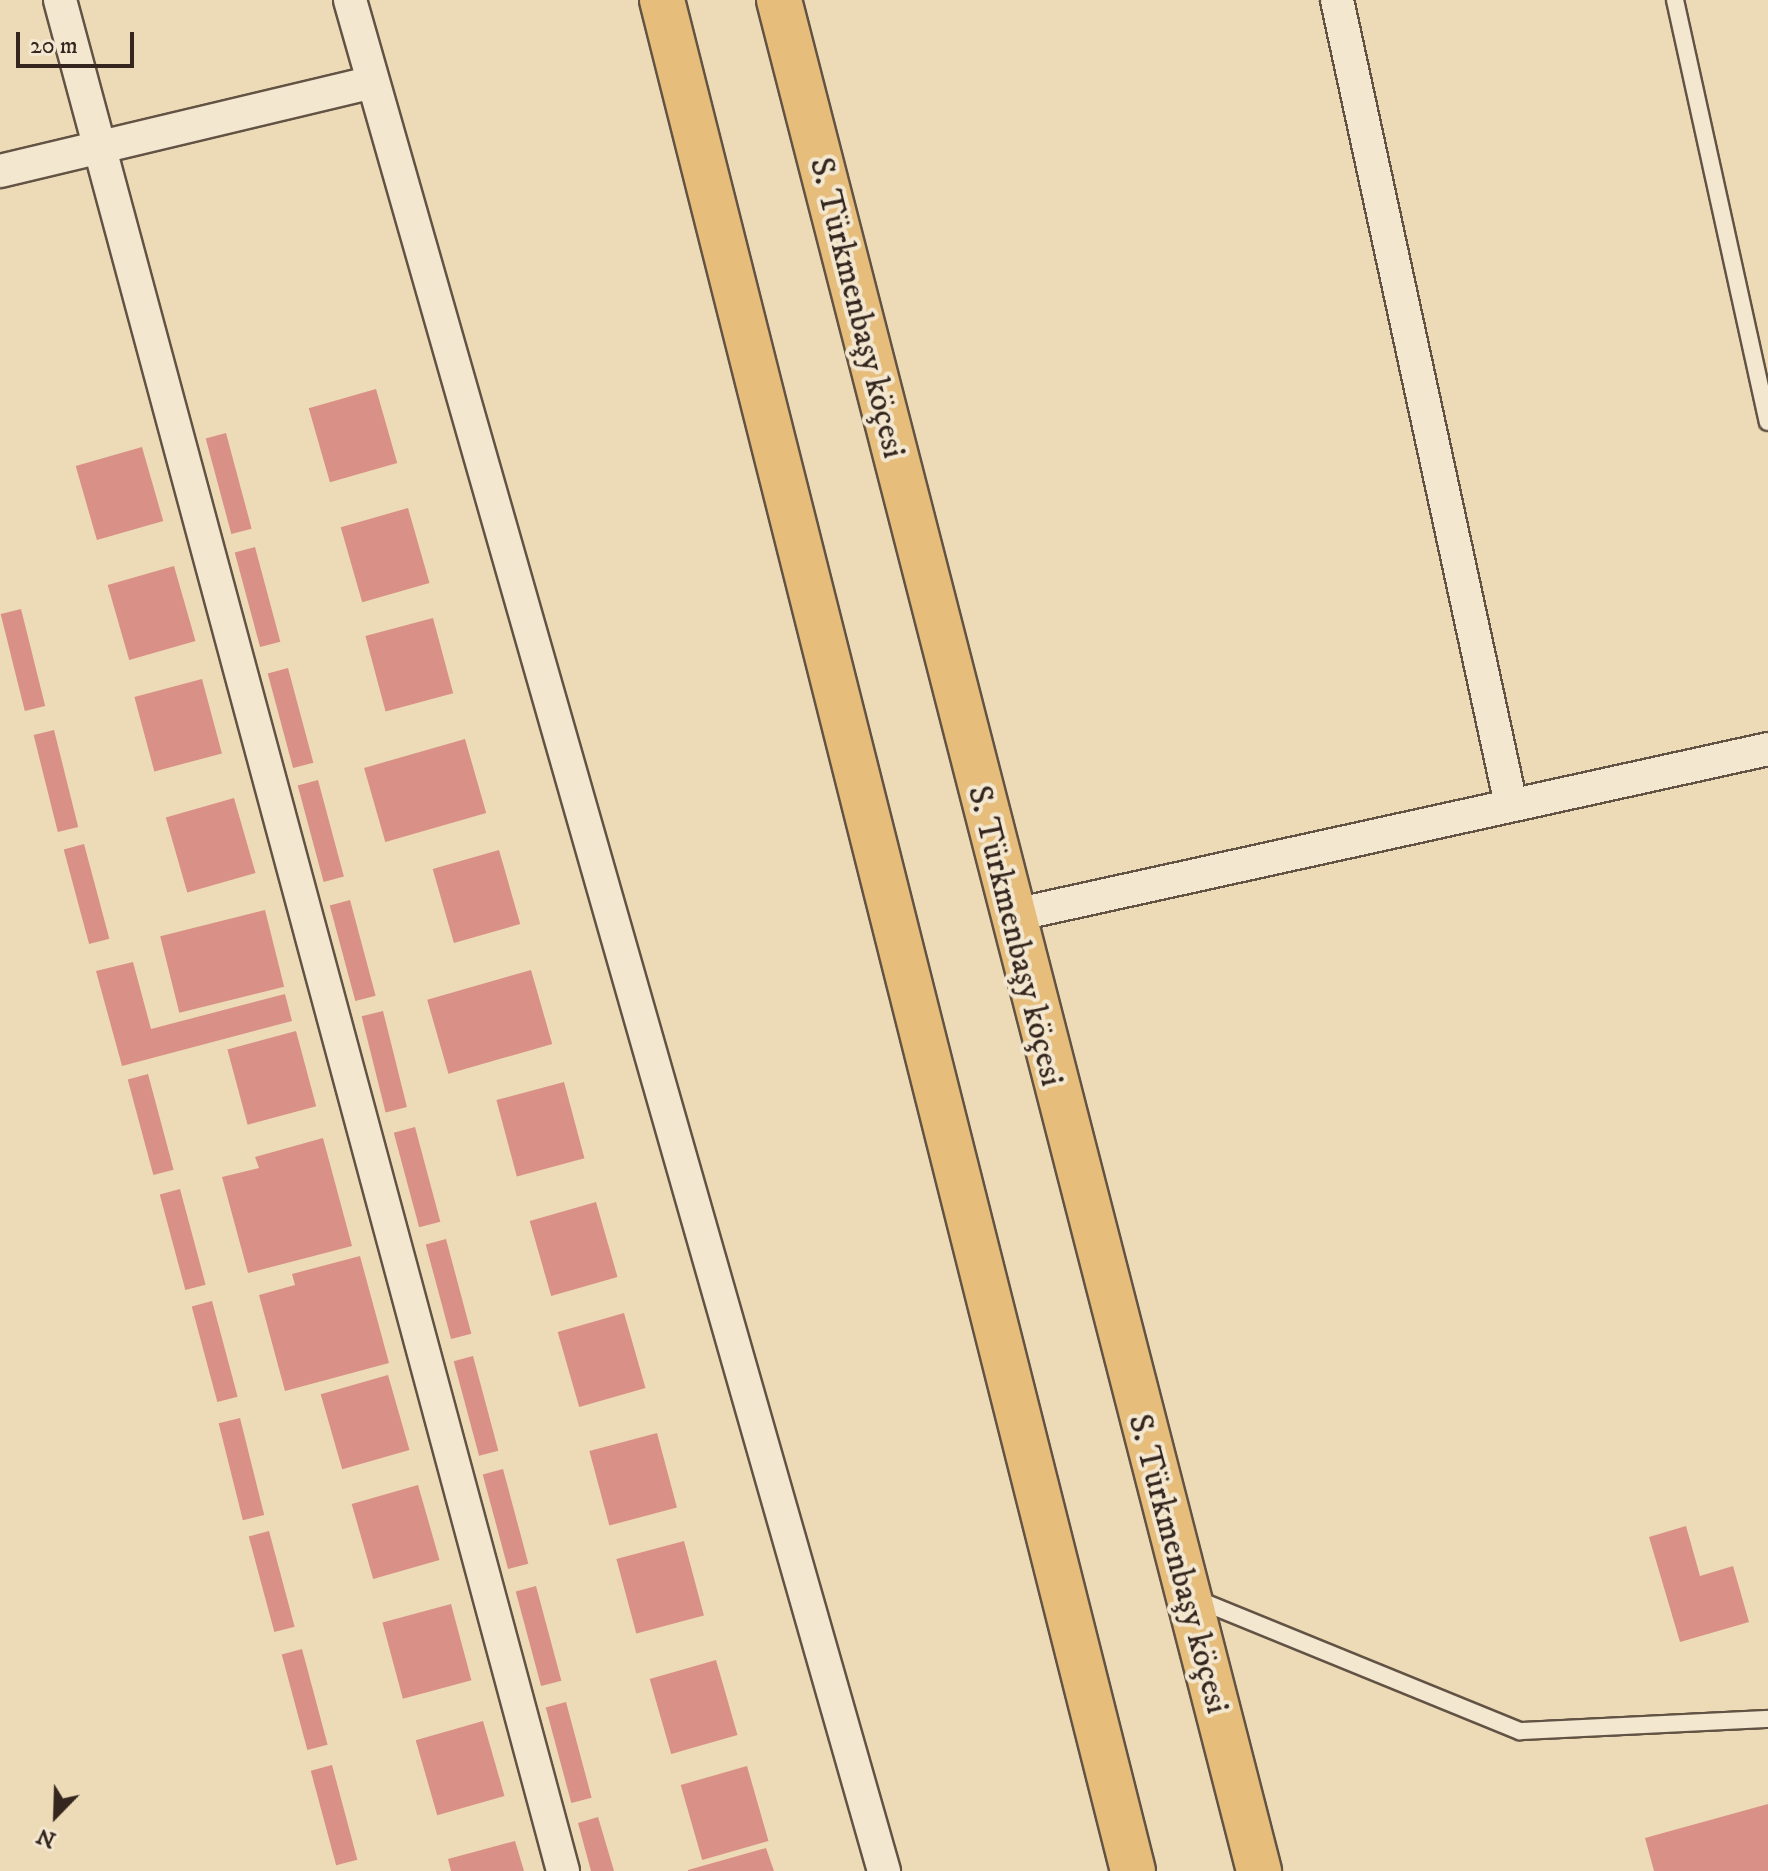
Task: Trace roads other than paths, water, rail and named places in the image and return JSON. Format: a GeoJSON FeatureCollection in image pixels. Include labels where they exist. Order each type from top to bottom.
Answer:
{"type":"FeatureCollection","features":[{"type":"Feature","properties":{"kind":"highway"},"geometry":{"type":"LineString","coordinates":[[662,0],[1133,1871]]}},
{"type":"Feature","properties":{"kind":"highway","name":"S. Türkmenbaşy köçesi"},"geometry":{"type":"LineString","coordinates":[[779,0],[1010,916],[1259,1871]]}},
{"type":"Feature","properties":{"kind":"street"},"geometry":{"type":"LineString","coordinates":[[60,0],[102,143],[563,1871]]}},
{"type":"Feature","properties":{"kind":"street"},"geometry":{"type":"LineString","coordinates":[[350,0],[884,1871]]}},
{"type":"Feature","properties":{"kind":"street"},"geometry":{"type":"LineString","coordinates":[[1337,0],[1511,805]]}},
{"type":"Feature","properties":{"kind":"street"},"geometry":{"type":"LineString","coordinates":[[0,171],[102,143],[373,82]]}},
{"type":"Feature","properties":{"kind":"street"},"geometry":{"type":"LineString","coordinates":[[1010,916],[1768,749]]}},
{"type":"Feature","properties":{"kind":"lane"},"geometry":{"type":"LineString","coordinates":[[1675,0],[1768,422]]}},
{"type":"Feature","properties":{"kind":"lane"},"geometry":{"type":"LineString","coordinates":[[1186,1595],[1520,1731],[1768,1719]]}}]}
